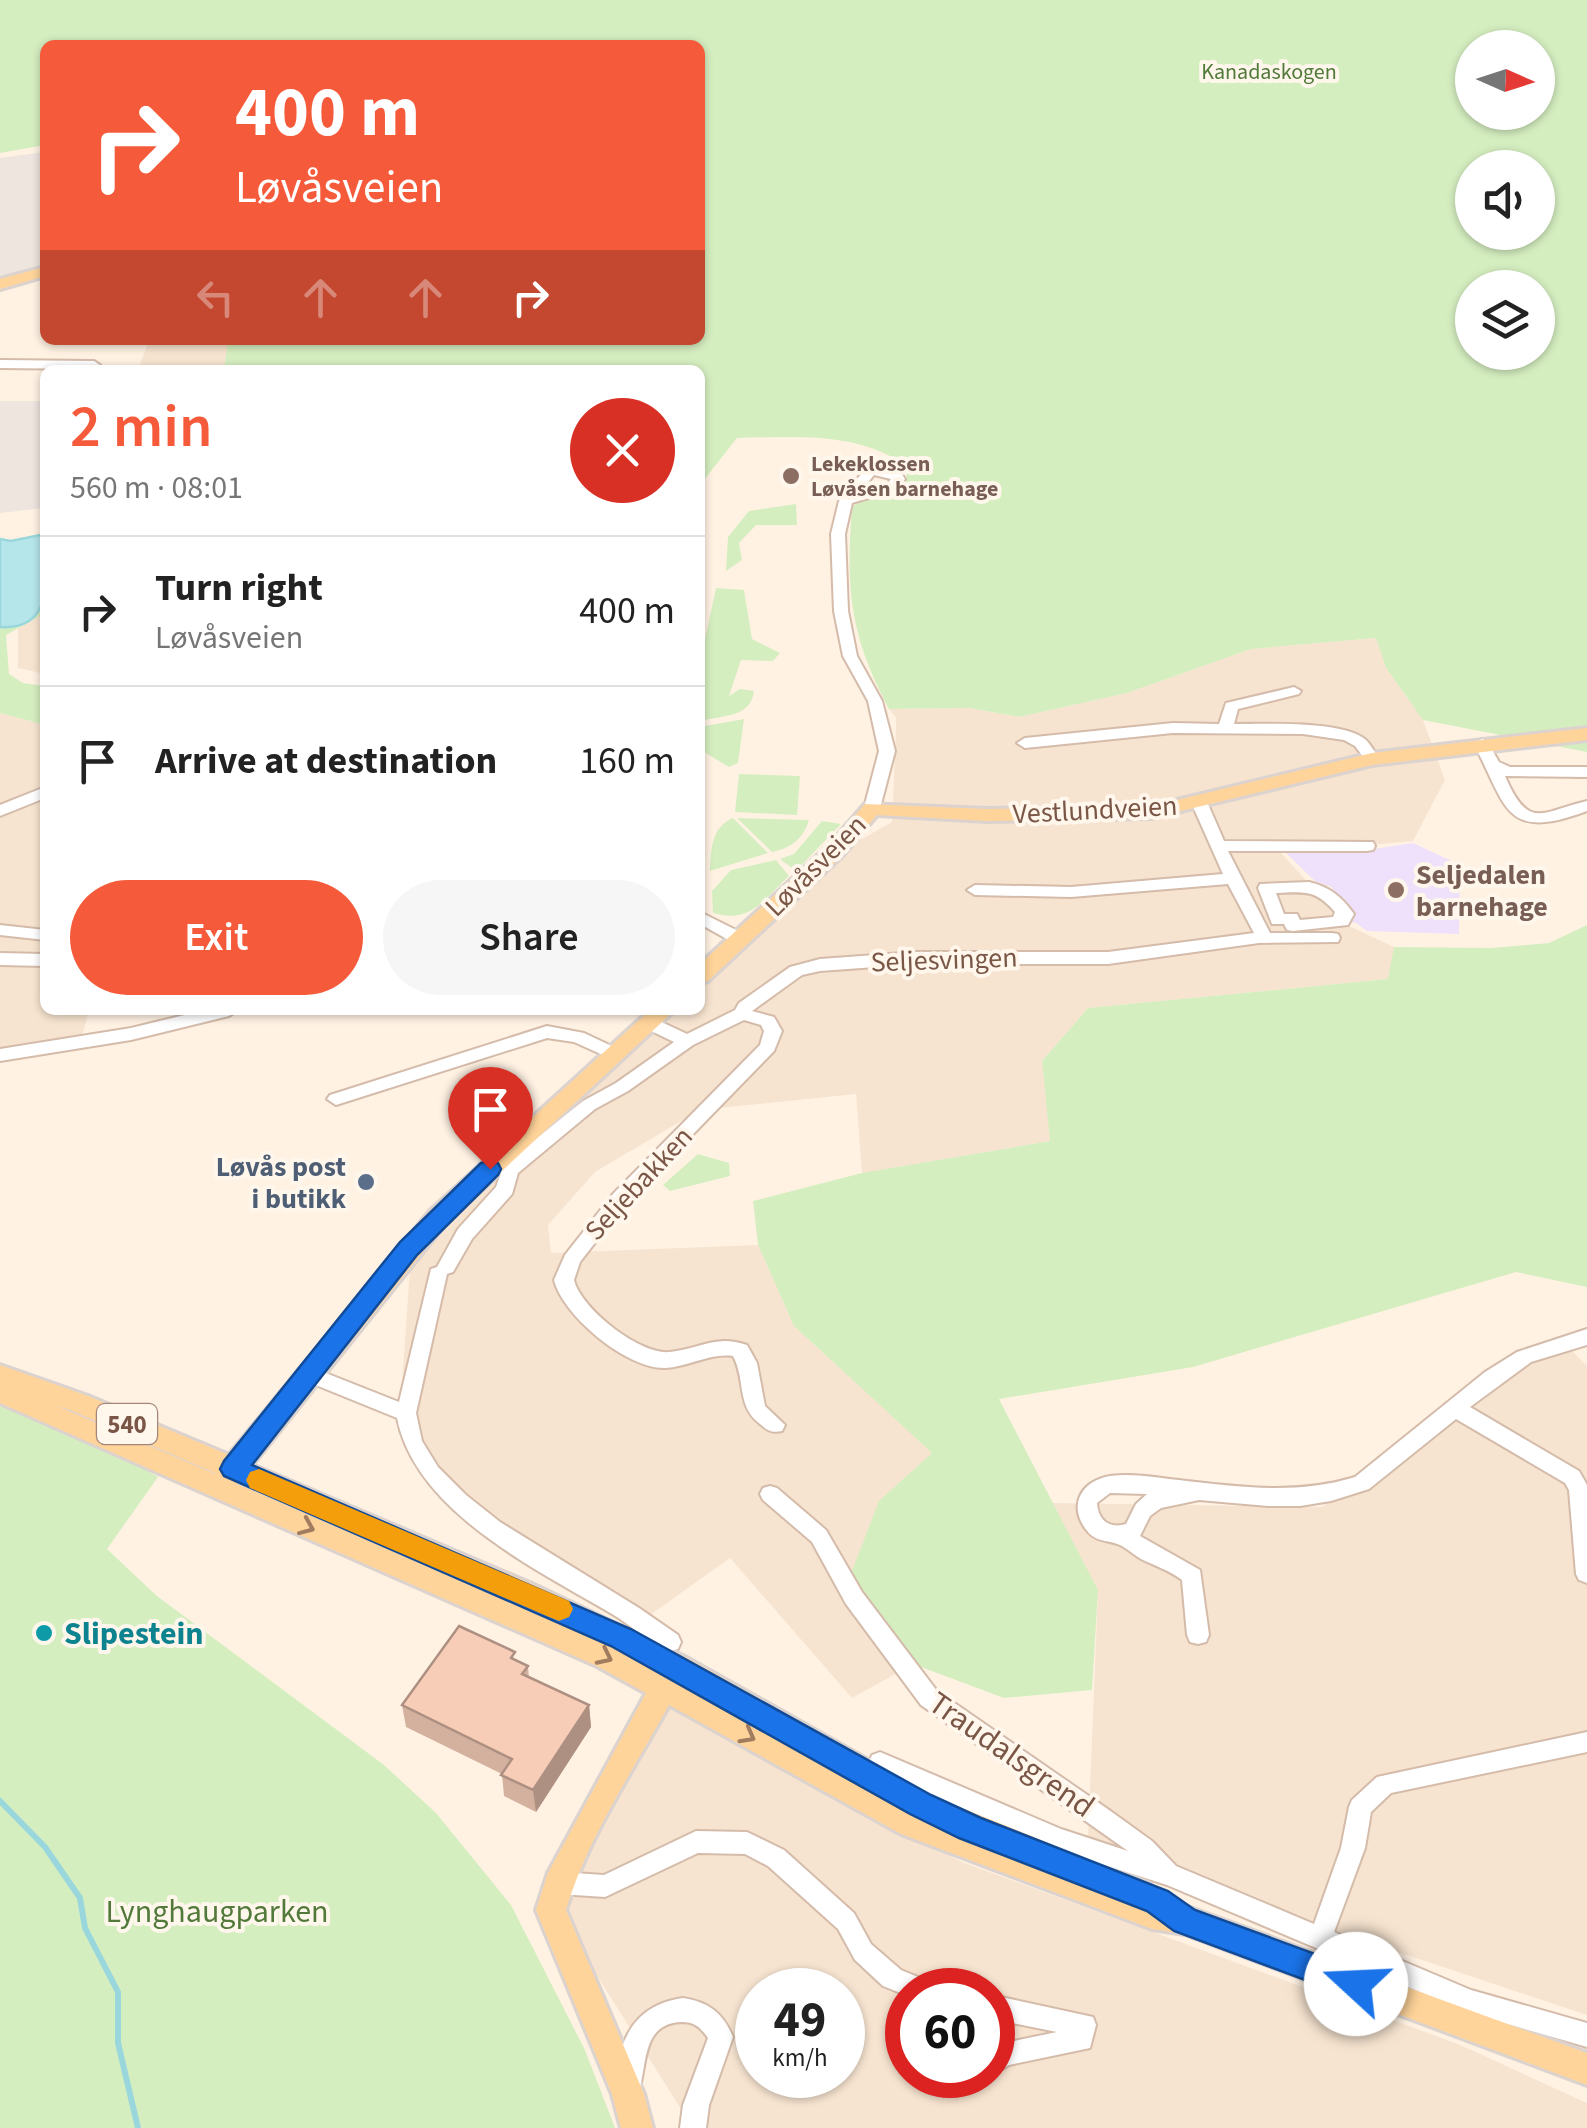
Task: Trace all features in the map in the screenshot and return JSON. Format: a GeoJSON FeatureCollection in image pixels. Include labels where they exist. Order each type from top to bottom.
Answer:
{"type":"FeatureCollection","features":[{"type":"Feature","properties":{"kind":"main road"},"geometry":{"type":"LineString","coordinates":[[0,284],[40,272]]}},
{"type":"Feature","properties":{"kind":"main road","name":"Vestlundveien"},"geometry":{"type":"LineString","coordinates":[[872,808],[1096,815],[1152,812],[1372,759],[1587,734]]}},
{"type":"Feature","properties":{"kind":"main road","name":"Løvåsveien"},"geometry":{"type":"LineString","coordinates":[[705,971],[836,850],[872,808]]}},
{"type":"Feature","properties":{"kind":"main road"},"geometry":{"type":"LineString","coordinates":[[235,1478],[308,1374],[438,1217],[656,1016]]}},
{"type":"Feature","properties":{"kind":"main road","name":"540"},"geometry":{"type":"LineString","coordinates":[[0,1375],[79,1403],[607,1657],[670,1666],[911,1824],[1152,1914],[1193,1923],[1587,2069]]}},
{"type":"Feature","properties":{"kind":"main road","name":"540"},"geometry":{"type":"LineString","coordinates":[[0,1392],[235,1478]]}},
{"type":"Feature","properties":{"kind":"main road"},"geometry":{"type":"LineString","coordinates":[[637,2128],[628,2094],[551,1910],[559,1883],[670,1666]]}},
{"type":"Feature","properties":{"kind":"street"},"geometry":{"type":"LineString","coordinates":[[0,364],[94,365]]}},
{"type":"Feature","properties":{"kind":"street","name":"Løvåsveien"},"geometry":{"type":"LineString","coordinates":[[846,501],[838,534],[841,611],[850,656],[875,701],[887,751],[872,808]]}},
{"type":"Feature","properties":{"kind":"street"},"geometry":{"type":"LineString","coordinates":[[1226,727],[1231,706],[1246,699],[1294,691]]}},
{"type":"Feature","properties":{"kind":"street"},"geometry":{"type":"LineString","coordinates":[[1025,743],[1143,730],[1226,727],[1332,732],[1360,743],[1372,759]]}},
{"type":"Feature","properties":{"kind":"street"},"geometry":{"type":"LineString","coordinates":[[1482,744],[1512,808],[1522,816],[1553,819],[1587,806]]}},
{"type":"Feature","properties":{"kind":"street"},"geometry":{"type":"LineString","coordinates":[[1494,765],[1514,773],[1587,772]]}},
{"type":"Feature","properties":{"kind":"street"},"geometry":{"type":"LineString","coordinates":[[0,811],[40,794]]}},
{"type":"Feature","properties":{"kind":"street"},"geometry":{"type":"LineString","coordinates":[[1200,802],[1265,938]]}},
{"type":"Feature","properties":{"kind":"street"},"geometry":{"type":"LineString","coordinates":[[1222,846],[1367,846]]}},
{"type":"Feature","properties":{"kind":"street"},"geometry":{"type":"LineString","coordinates":[[975,890],[1088,891],[1234,878]]}},
{"type":"Feature","properties":{"kind":"street"},"geometry":{"type":"LineString","coordinates":[[705,920],[740,939]]}},
{"type":"Feature","properties":{"kind":"street"},"geometry":{"type":"LineString","coordinates":[[0,930],[40,934]]}},
{"type":"Feature","properties":{"kind":"street","name":"Seljesvingen"},"geometry":{"type":"LineString","coordinates":[[687,1041],[742,1014],[745,1007],[804,968],[917,958],[1108,958],[1265,938],[1332,938]]}},
{"type":"Feature","properties":{"kind":"street"},"geometry":{"type":"LineString","coordinates":[[0,959],[40,960]]}},
{"type":"Feature","properties":{"kind":"street","name":"Seljebakken"},"geometry":{"type":"LineString","coordinates":[[742,1014],[768,1021],[773,1030],[768,1048],[601,1218],[572,1257],[564,1280],[571,1302],[649,1358],[673,1361],[728,1346],[740,1350],[747,1363],[756,1410],[775,1424]]}},
{"type":"Feature","properties":{"kind":"street"},"geometry":{"type":"LineString","coordinates":[[0,1055],[104,1040],[208,1015]]}},
{"type":"Feature","properties":{"kind":"street"},"geometry":{"type":"LineString","coordinates":[[656,1016],[687,1041],[622,1087],[588,1104],[510,1170],[506,1189],[465,1234],[442,1271],[405,1424],[426,1466],[484,1522],[553,1571],[629,1613],[670,1666]]}},
{"type":"Feature","properties":{"kind":"street"},"geometry":{"type":"LineString","coordinates":[[336,1098],[547,1032],[578,1037],[614,1054]]}},
{"type":"Feature","properties":{"kind":"street"},"geometry":{"type":"LineString","coordinates":[[1194,1493],[1155,1500],[1143,1510],[1133,1530],[1124,1534],[1102,1532],[1089,1519],[1087,1499],[1097,1488],[1145,1485],[1194,1493],[1319,1495],[1343,1491],[1362,1483],[1454,1408],[1524,1358],[1587,1337]]}},
{"type":"Feature","properties":{"kind":"street"},"geometry":{"type":"LineString","coordinates":[[308,1374],[406,1412]]}},
{"type":"Feature","properties":{"kind":"street"},"geometry":{"type":"LineString","coordinates":[[1454,1408],[1572,1477],[1579,1490],[1587,1574]]}},
{"type":"Feature","properties":{"kind":"street","name":"Traudalsgrend"},"geometry":{"type":"LineString","coordinates":[[770,1494],[826,1544],[854,1598],[929,1698],[1144,1849],[1168,1874],[1470,2001],[1587,2036]]}},
{"type":"Feature","properties":{"kind":"street"},"geometry":{"type":"LineString","coordinates":[[1124,1534],[1136,1550],[1174,1563],[1192,1576],[1198,1636]]}},
{"type":"Feature","properties":{"kind":"street"},"geometry":{"type":"LineString","coordinates":[[1321,1936],[1353,1848],[1360,1807],[1384,1784],[1587,1742]]}},
{"type":"Feature","properties":{"kind":"street"},"geometry":{"type":"LineString","coordinates":[[880,1762],[1057,1839],[1168,1874]]}},
{"type":"Feature","properties":{"kind":"street"},"geometry":{"type":"LineString","coordinates":[[559,1883],[606,1886],[696,1842],[747,1843],[776,1858],[846,1921],[863,1952],[885,1972]]}},
{"type":"Feature","properties":{"kind":"street"},"geometry":{"type":"LineString","coordinates":[[1193,1923],[1213,1894]]}},
{"type":"Feature","properties":{"kind":"street"},"geometry":{"type":"LineString","coordinates":[[628,2094],[633,2050],[655,2016],[684,2010],[705,2016],[717,2026],[721,2037],[696,2105],[693,2128]]}},
{"type":"Feature","properties":{"kind":"street"},"geometry":{"type":"LineString","coordinates":[[1015,2012],[1084,2025],[1081,2039],[1015,2052]]}},
{"type":"Feature","properties":{"kind":"shaded area"},"geometry":{"type":"Polygon","coordinates":[[[40,153],[40,268],[0,279],[0,158],[40,153]]]}},
{"type":"Feature","properties":{"kind":"shaded area"},"geometry":{"type":"Polygon","coordinates":[[[147,345],[237,345],[231,365],[140,365],[147,345]]]}},
{"type":"Feature","properties":{"kind":"shaded area"},"geometry":{"type":"Polygon","coordinates":[[[0,401],[40,401],[40,509],[0,513],[0,401]]]}},
{"type":"Feature","properties":{"kind":"shaded area"},"geometry":{"type":"Polygon","coordinates":[[[40,597],[40,673],[18,668],[18,621],[40,597]]]}},
{"type":"Feature","properties":{"kind":"shaded area"},"geometry":{"type":"Polygon","coordinates":[[[1377,638],[1386,668],[1423,720],[1445,780],[1413,841],[1281,853],[1347,925],[1394,947],[1389,979],[1088,1008],[1042,1061],[1051,1141],[862,1173],[856,1094],[700,1110],[595,1172],[548,1225],[551,1253],[758,1245],[794,1326],[933,1453],[859,1557],[841,1599],[899,1672],[852,1698],[730,1558],[650,1615],[549,1560],[441,1481],[400,1412],[410,1268],[561,1105],[664,1015],[705,1015],[705,974],[763,914],[858,841],[892,822],[896,718],[889,709],[969,708],[1019,717],[1127,693],[1251,649],[1377,638]]]}},
{"type":"Feature","properties":{"kind":"shaded area"},"geometry":{"type":"Polygon","coordinates":[[[0,713],[40,724],[40,1015],[88,1015],[82,1037],[0,1048],[0,713]]]}},
{"type":"Feature","properties":{"kind":"shaded area","name":"Seljedalen barnehage"},"geometry":{"type":"Polygon","coordinates":[[[1413,843],[1460,865],[1459,934],[1367,931],[1356,923],[1343,922],[1332,887],[1316,882],[1286,853],[1355,852],[1413,843]]]}},
{"type":"Feature","properties":{"kind":"shaded area"},"geometry":{"type":"Polygon","coordinates":[[[1565,1344],[1587,1366],[1587,2015],[1353,1937],[1088,1837],[1098,1590],[1052,1503],[1322,1507],[1439,1419],[1565,1344]]]}},
{"type":"Feature","properties":{"kind":"shaded area"},"geometry":{"type":"Polygon","coordinates":[[[664,1702],[962,1862],[1458,2044],[1587,2103],[1587,2128],[684,2128],[681,2109],[548,1898],[664,1702]]]}},
{"type":"Feature","properties":{"kind":"green space","name":"Kanadaskogen"},"geometry":{"type":"Polygon","coordinates":[[[0,0],[1587,0],[1587,752],[1423,720],[1386,668],[1376,638],[1251,649],[1127,693],[1019,717],[969,708],[889,709],[858,634],[850,562],[852,506],[905,484],[908,467],[889,455],[826,439],[737,438],[705,479],[705,365],[225,365],[227,345],[705,345],[705,40],[40,40],[40,146],[0,153],[0,0]]]}},
{"type":"Feature","properties":{"kind":"green space"},"geometry":{"type":"Polygon","coordinates":[[[796,504],[797,525],[756,525],[739,543],[742,560],[726,571],[728,537],[749,511],[796,504]]]}},
{"type":"Feature","properties":{"kind":"green space"},"geometry":{"type":"Polygon","coordinates":[[[716,588],[744,590],[752,639],[780,653],[773,661],[741,660],[729,696],[740,689],[754,691],[748,706],[736,714],[705,720],[705,640],[716,588]]]}},
{"type":"Feature","properties":{"kind":"green space"},"geometry":{"type":"Polygon","coordinates":[[[40,601],[40,616],[6,635],[9,674],[23,683],[40,685],[40,724],[0,713],[0,622],[40,601]]]}},
{"type":"Feature","properties":{"kind":"green space"},"geometry":{"type":"Polygon","coordinates":[[[744,719],[738,763],[729,767],[705,753],[705,726],[744,719]]]}},
{"type":"Feature","properties":{"kind":"green space"},"geometry":{"type":"Polygon","coordinates":[[[739,774],[800,776],[797,815],[735,812],[739,774]]]}},
{"type":"Feature","properties":{"kind":"green space"},"geometry":{"type":"Polygon","coordinates":[[[733,818],[768,853],[710,871],[716,833],[733,818]]]}},
{"type":"Feature","properties":{"kind":"green space"},"geometry":{"type":"Polygon","coordinates":[[[737,818],[809,820],[795,842],[772,852],[737,818]]]}},
{"type":"Feature","properties":{"kind":"green space"},"geometry":{"type":"Polygon","coordinates":[[[822,821],[841,824],[796,871],[780,859],[794,854],[822,821]]]}},
{"type":"Feature","properties":{"kind":"green space"},"geometry":{"type":"Polygon","coordinates":[[[776,860],[789,876],[764,901],[737,915],[713,913],[712,891],[731,870],[776,860]]]}},
{"type":"Feature","properties":{"kind":"green space"},"geometry":{"type":"Polygon","coordinates":[[[1587,925],[1587,1287],[1516,1272],[1193,1367],[999,1399],[1098,1590],[1092,1690],[1004,1698],[921,1667],[899,1672],[889,1665],[841,1599],[879,1501],[932,1453],[794,1326],[758,1245],[753,1201],[862,1173],[1050,1141],[1042,1061],[1088,1008],[1388,979],[1394,947],[1491,948],[1549,943],[1587,925]]]}},
{"type":"Feature","properties":{"kind":"green space"},"geometry":{"type":"Polygon","coordinates":[[[698,1154],[729,1163],[730,1176],[670,1191],[663,1185],[698,1154]]]}},
{"type":"Feature","properties":{"kind":"green space","name":"Lynghaugparken"},"geometry":{"type":"Polygon","coordinates":[[[0,1392],[64,1420],[158,1477],[107,1549],[157,1596],[384,1765],[436,1813],[511,1905],[585,2050],[615,2128],[0,2128],[0,1392]]]}},
{"type":"Feature","properties":{"kind":"water"},"geometry":{"type":"Polygon","coordinates":[[[40,535],[40,607],[31,620],[0,627],[0,539],[11,541],[40,535]]]}},
{"type":"Feature","properties":{"kind":"building"},"geometry":{"type":"Polygon","coordinates":[[[459,1626],[515,1652],[511,1658],[528,1666],[522,1674],[589,1705],[533,1790],[501,1775],[512,1759],[402,1705],[459,1626]]]}},
{"type":"Feature","properties":{"kind":"waterway"},"geometry":{"type":"LineString","coordinates":[[0,1801],[45,1847],[80,1898],[85,1928],[118,1992],[118,2043],[138,2128]]}},
{"type":"Feature","properties":{"kind":"slow traffic"},"geometry":{"type":"LineString","coordinates":[[259,1480],[559,1609]]}},
{"type":"Feature","properties":{"kind":"place","name":"Lekeklossen Løvåsen barnehage"},"geometry":{"type":"Point","coordinates":[791,476]}},
{"type":"Feature","properties":{"kind":"place","name":"Seljedalen barnehage"},"geometry":{"type":"Point","coordinates":[1396,890]}},
{"type":"Feature","properties":{"kind":"place","name":"Løvås post i butikk"},"geometry":{"type":"Point","coordinates":[366,1182]}},
{"type":"Feature","properties":{"kind":"place","name":"Slipestein"},"geometry":{"type":"Point","coordinates":[44,1633]}},
{"type":"Feature","properties":{"kind":"route"},"geometry":{"type":"LineString","coordinates":[[490,1169],[409,1248],[234,1469],[621,1638],[970,1828],[1158,1901],[1185,1920],[1356,1984]]}}]}
